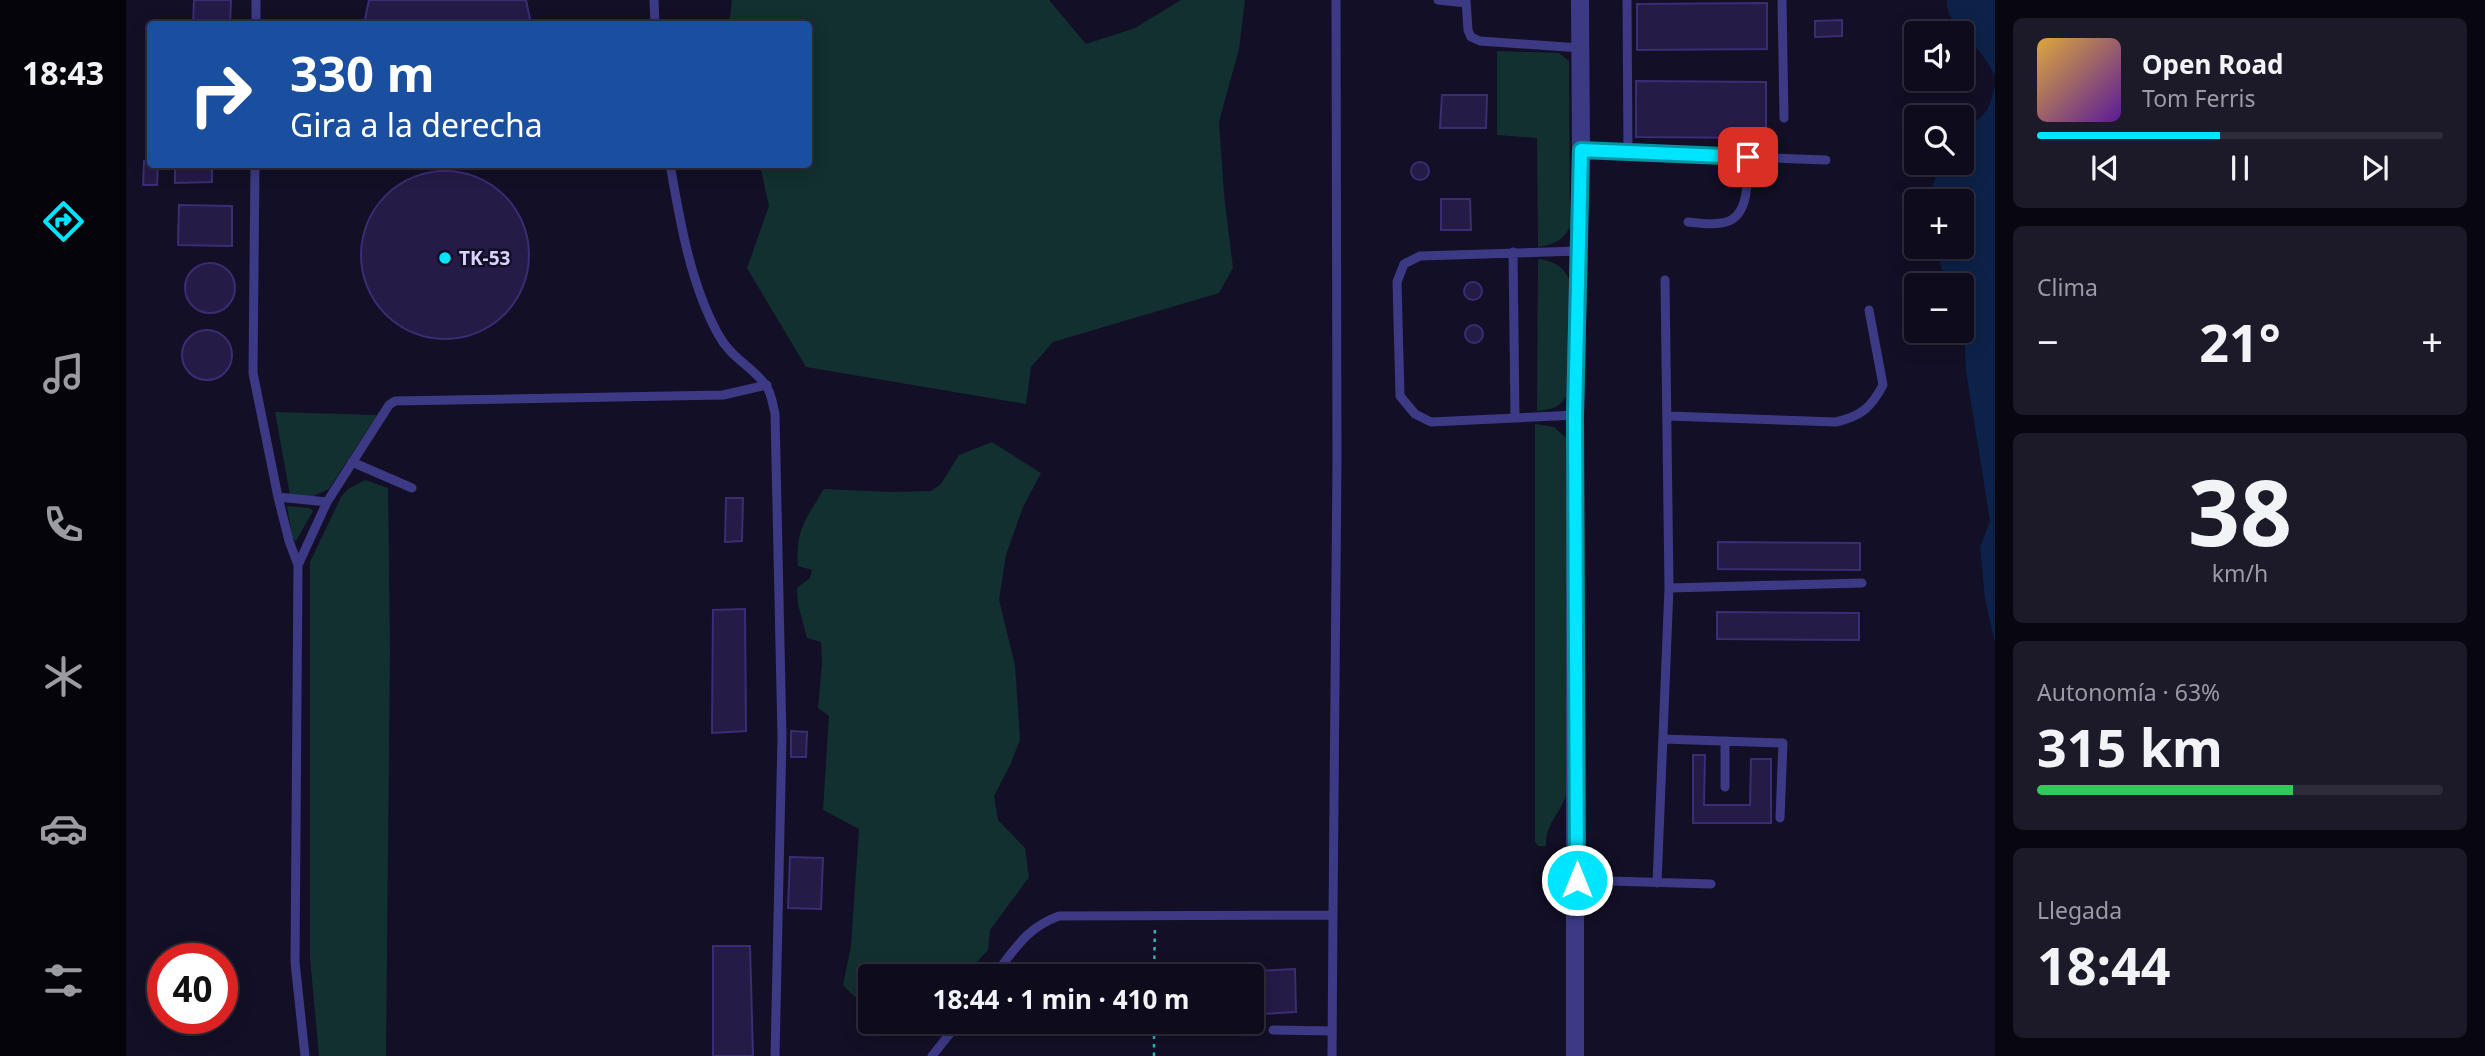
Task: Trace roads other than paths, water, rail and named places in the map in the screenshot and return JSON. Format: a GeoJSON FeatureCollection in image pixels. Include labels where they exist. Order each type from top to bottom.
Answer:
{"type":"FeatureCollection","features":[{"type":"Feature","properties":{"kind":"street"},"geometry":{"type":"LineString","coordinates":[[1575,1056],[1575,415],[1581,150],[1580,0]]}},
{"type":"Feature","properties":{"kind":"lane"},"geometry":{"type":"LineString","coordinates":[[256,0],[256,21]]}},
{"type":"Feature","properties":{"kind":"lane"},"geometry":{"type":"LineString","coordinates":[[654,0],[655,21]]}},
{"type":"Feature","properties":{"kind":"lane"},"geometry":{"type":"LineString","coordinates":[[1332,1056],[1337,460],[1336,0]]}},
{"type":"Feature","properties":{"kind":"lane"},"geometry":{"type":"LineString","coordinates":[[1438,0],[1466,2],[1468,30],[1471,37],[1480,41],[1580,48]]}},
{"type":"Feature","properties":{"kind":"lane"},"geometry":{"type":"LineString","coordinates":[[1627,0],[1628,152]]}},
{"type":"Feature","properties":{"kind":"lane"},"geometry":{"type":"LineString","coordinates":[[1782,0],[1784,118]]}},
{"type":"Feature","properties":{"kind":"lane"},"geometry":{"type":"LineString","coordinates":[[1581,150],[1826,160]]}},
{"type":"Feature","properties":{"kind":"lane"},"geometry":{"type":"LineString","coordinates":[[1688,222],[1724,223],[1733,219],[1740,211],[1747,193],[1748,157]]}},
{"type":"Feature","properties":{"kind":"lane"},"geometry":{"type":"LineString","coordinates":[[255,168],[253,373],[278,498],[289,541],[299,565],[295,962],[305,1056]]}},
{"type":"Feature","properties":{"kind":"lane"},"geometry":{"type":"LineString","coordinates":[[671,168],[681,225],[703,303],[728,349],[767,385],[775,414],[782,737],[775,1056]]}},
{"type":"Feature","properties":{"kind":"lane"},"geometry":{"type":"LineString","coordinates":[[1575,415],[1431,422],[1415,414],[1400,396],[1397,282],[1404,264],[1420,256],[1579,251]]}},
{"type":"Feature","properties":{"kind":"lane"},"geometry":{"type":"LineString","coordinates":[[1513,252],[1516,417]]}},
{"type":"Feature","properties":{"kind":"lane"},"geometry":{"type":"LineString","coordinates":[[1657,883],[1669,588],[1665,280]]}},
{"type":"Feature","properties":{"kind":"lane"},"geometry":{"type":"LineString","coordinates":[[1668,416],[1836,422],[1855,418],[1872,403],[1883,385],[1869,310]]}},
{"type":"Feature","properties":{"kind":"lane"},"geometry":{"type":"LineString","coordinates":[[299,565],[327,502],[389,405],[395,401],[723,395],[767,385]]}},
{"type":"Feature","properties":{"kind":"lane"},"geometry":{"type":"LineString","coordinates":[[352,462],[412,488]]}},
{"type":"Feature","properties":{"kind":"lane"},"geometry":{"type":"LineString","coordinates":[[278,498],[327,502]]}},
{"type":"Feature","properties":{"kind":"lane"},"geometry":{"type":"LineString","coordinates":[[1669,588],[1862,583]]}},
{"type":"Feature","properties":{"kind":"lane"},"geometry":{"type":"LineString","coordinates":[[1663,739],[1783,743],[1780,818]]}},
{"type":"Feature","properties":{"kind":"lane"},"geometry":{"type":"LineString","coordinates":[[1725,741],[1725,787]]}},
{"type":"Feature","properties":{"kind":"lane"},"geometry":{"type":"LineString","coordinates":[[1577,880],[1711,884]]}},
{"type":"Feature","properties":{"kind":"lane"},"geometry":{"type":"LineString","coordinates":[[1004,964],[1029,932],[1040,923],[1059,916],[1333,915]]}},
{"type":"Feature","properties":{"kind":"lane"},"geometry":{"type":"LineString","coordinates":[[1273,1030],[1332,1031]]}},
{"type":"Feature","properties":{"kind":"lane"},"geometry":{"type":"LineString","coordinates":[[932,1056],[949,1034]]}},
{"type":"Feature","properties":{"kind":"water"},"geometry":{"type":"Polygon","coordinates":[[[1947,0],[1995,0],[1995,75],[1974,47],[1974,21],[1953,21],[1947,0]]]}},
{"type":"Feature","properties":{"kind":"water"},"geometry":{"type":"Polygon","coordinates":[[[1995,85],[1995,643],[1985,599],[1980,547],[1990,521],[1964,343],[1974,343],[1974,273],[1942,273],[1940,259],[1974,259],[1974,189],[1932,189],[1936,175],[1974,175],[1974,121],[1985,112],[1995,85]]]}},
{"type":"Feature","properties":{"kind":"place","name":"TK-53"},"geometry":{"type":"Point","coordinates":[445,258]}}]}
